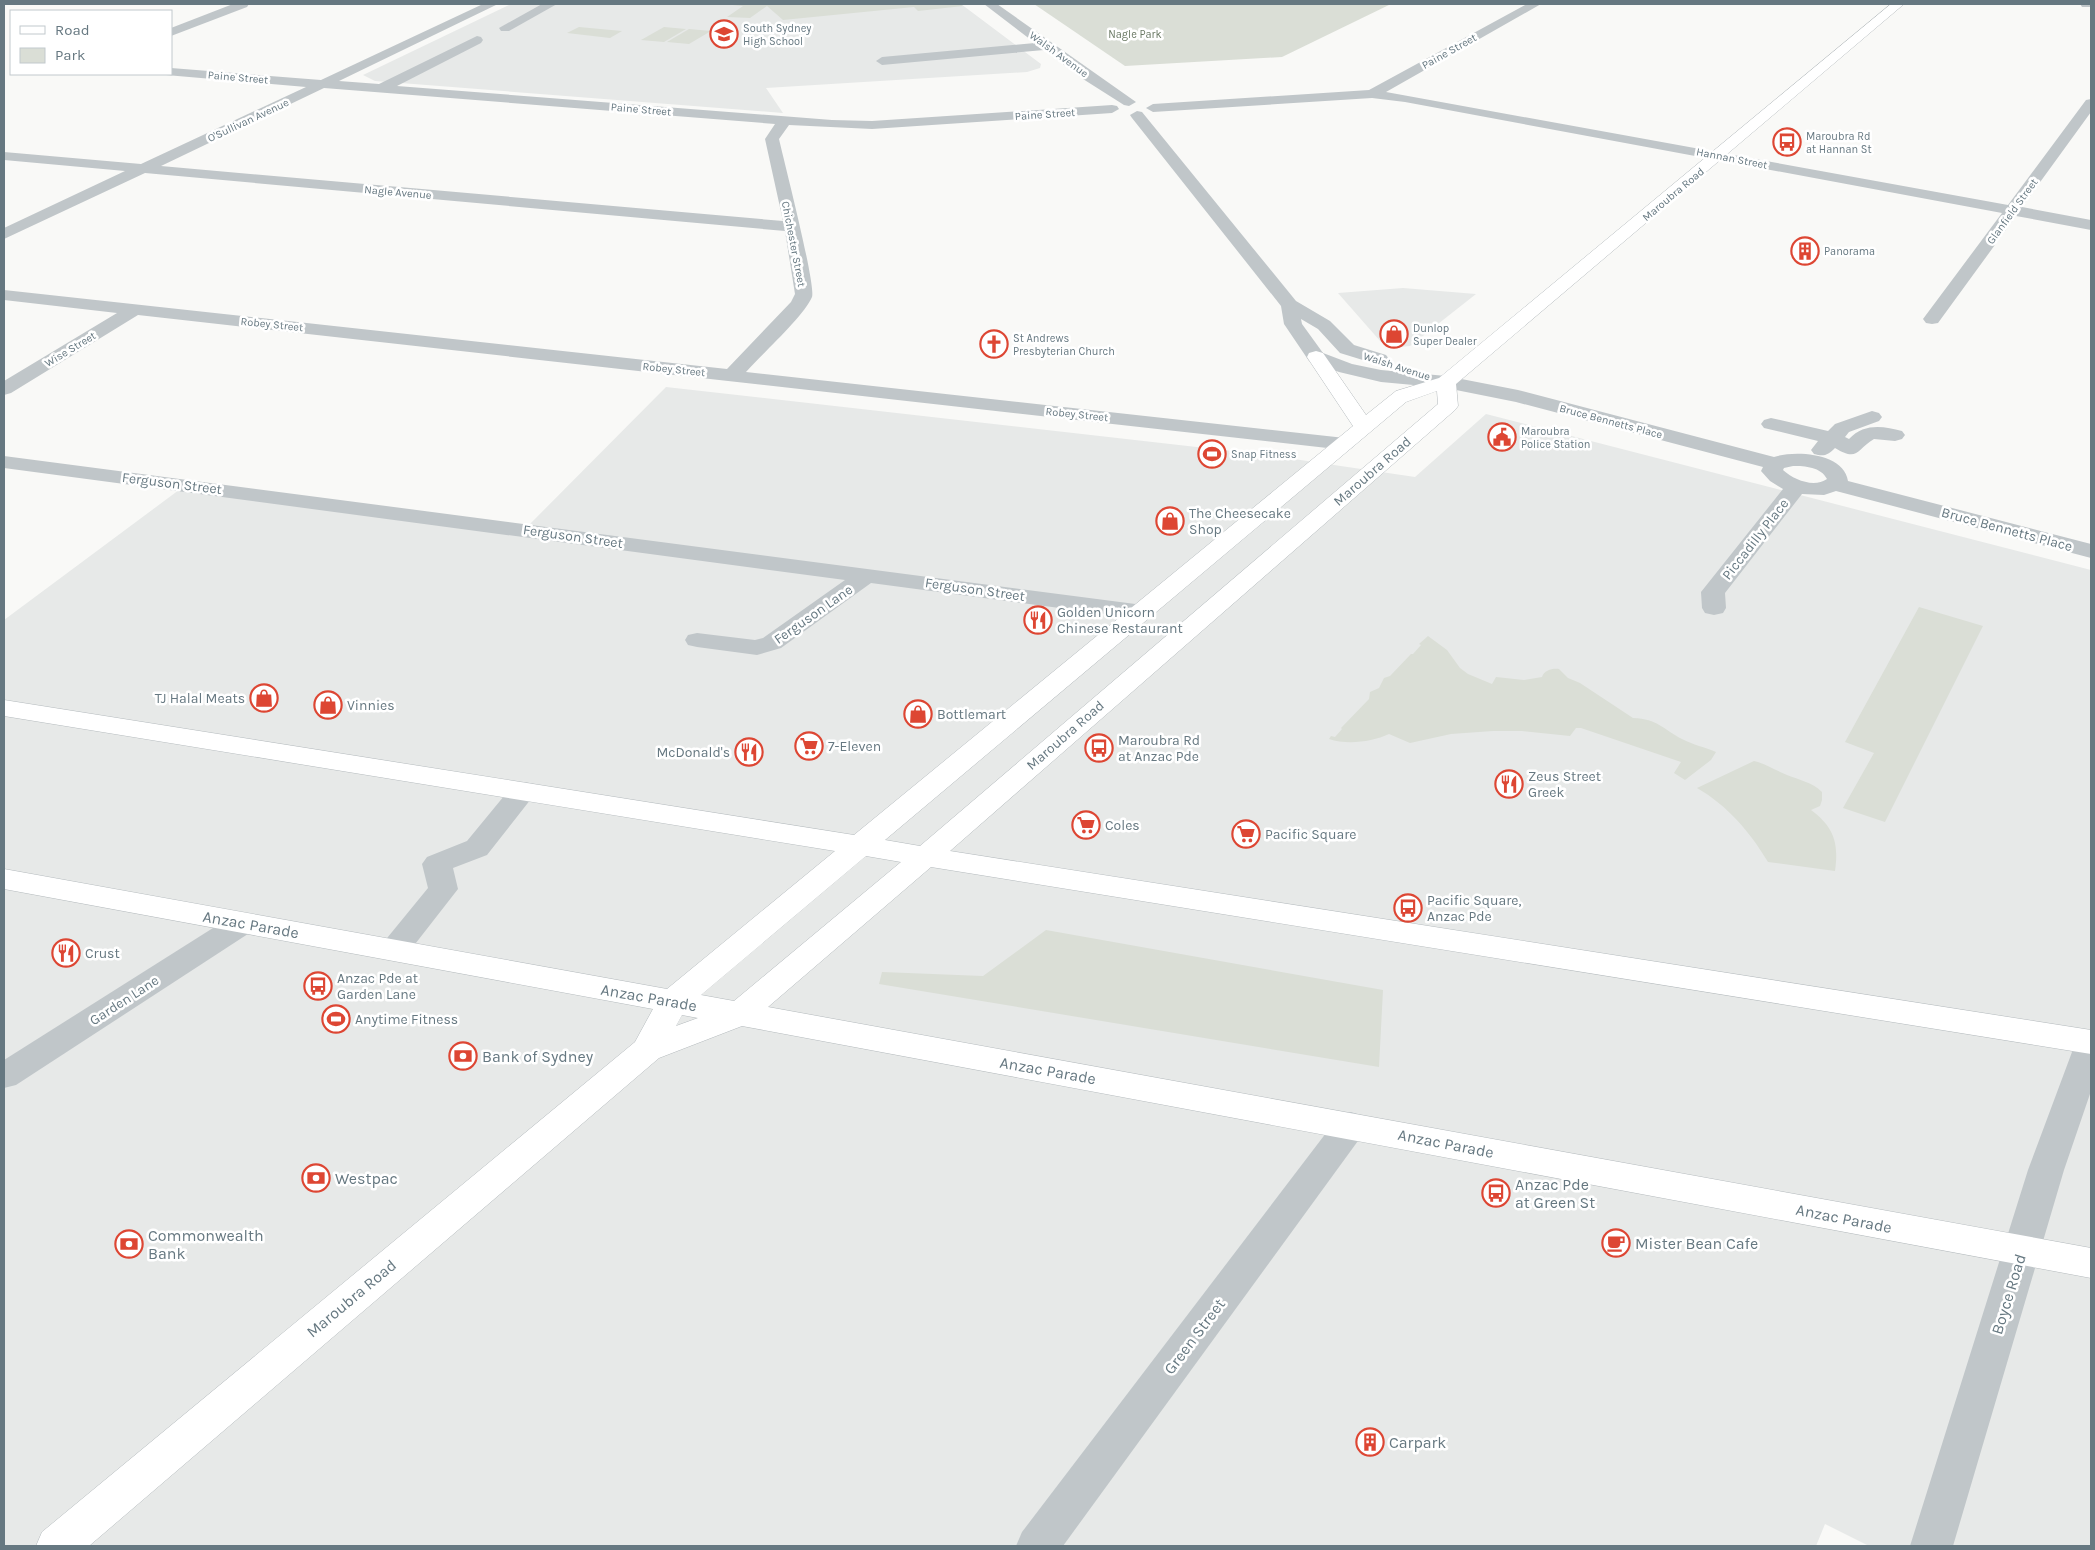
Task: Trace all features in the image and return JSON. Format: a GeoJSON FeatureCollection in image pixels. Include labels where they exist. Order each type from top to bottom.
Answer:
{"type":"FeatureCollection","features":[{"type":"Feature","properties":{"kind":"main road","name":"Maroubra Road"},"geometry":{"type":"LineString","coordinates":[[646,1050],[673,1001],[1403,395],[1446,382],[1898,4]]}},
{"type":"Feature","properties":{"kind":"main road"},"geometry":{"type":"LineString","coordinates":[[1316,357],[1364,428]]}},
{"type":"Feature","properties":{"kind":"main road","name":"Maroubra Road"},"geometry":{"type":"LineString","coordinates":[[57,1546],[646,1050],[740,1014],[1448,406],[1446,382]]}},
{"type":"Feature","properties":{"kind":"main road"},"geometry":{"type":"LineString","coordinates":[[4,708],[2091,1043]]}},
{"type":"Feature","properties":{"kind":"main road","name":"Anzac Parade"},"geometry":{"type":"LineString","coordinates":[[4,879],[1350,1125],[2091,1263]]}},
{"type":"Feature","properties":{"kind":"street"},"geometry":{"type":"LineString","coordinates":[[172,32],[243,4]]}},
{"type":"Feature","properties":{"kind":"street","name":"O'Sullivan Avenue"},"geometry":{"type":"LineString","coordinates":[[4,234],[492,4]]}},
{"type":"Feature","properties":{"kind":"street"},"geometry":{"type":"LineString","coordinates":[[505,28],[551,4]]}},
{"type":"Feature","properties":{"kind":"street","name":"Walsh Avenue"},"geometry":{"type":"LineString","coordinates":[[990,4],[1133,109],[1290,305],[1324,325],[1347,349],[1446,382]]}},
{"type":"Feature","properties":{"kind":"street","name":"Paine Street"},"geometry":{"type":"LineString","coordinates":[[172,72],[863,125],[1112,109],[1124,114],[1133,109],[1148,113],[1153,108],[1372,94],[1535,4]]}},
{"type":"Feature","properties":{"kind":"street"},"geometry":{"type":"LineString","coordinates":[[2086,4],[2091,4]]}},
{"type":"Feature","properties":{"kind":"street"},"geometry":{"type":"LineString","coordinates":[[380,88],[477,40]]}},
{"type":"Feature","properties":{"kind":"street"},"geometry":{"type":"LineString","coordinates":[[882,61],[1047,46]]}},
{"type":"Feature","properties":{"kind":"street"},"geometry":{"type":"LineString","coordinates":[[409,74],[436,76]]}},
{"type":"Feature","properties":{"kind":"street","name":"Hannan Street"},"geometry":{"type":"LineString","coordinates":[[1372,94],[1406,98],[1719,155],[2091,225]]}},
{"type":"Feature","properties":{"kind":"street","name":"Glanfield Street"},"geometry":{"type":"LineString","coordinates":[[1932,319],[2091,103]]}},
{"type":"Feature","properties":{"kind":"street","name":"Chichester Street"},"geometry":{"type":"LineString","coordinates":[[732,375],[799,304],[804,294],[792,227],[772,139],[784,120]]}},
{"type":"Feature","properties":{"kind":"street","name":"Nagle Avenue"},"geometry":{"type":"LineString","coordinates":[[4,156],[792,227]]}},
{"type":"Feature","properties":{"kind":"street","name":"Robey Street"},"geometry":{"type":"LineString","coordinates":[[4,295],[1345,444]]}},
{"type":"Feature","properties":{"kind":"street","name":"Walsh Avenue"},"geometry":{"type":"LineString","coordinates":[[1290,305],[1293,324],[1316,357],[1346,368],[1381,376],[1446,382]]}},
{"type":"Feature","properties":{"kind":"street","name":"Wise Street"},"geometry":{"type":"LineString","coordinates":[[4,389],[136,309]]}},
{"type":"Feature","properties":{"kind":"street","name":"Bruce Bennetts Place"},"geometry":{"type":"LineString","coordinates":[[1446,382],[1518,396],[1775,464]]}},
{"type":"Feature","properties":{"kind":"street"},"geometry":{"type":"LineString","coordinates":[[1802,460],[1819,451],[1848,424],[1872,417]]}},
{"type":"Feature","properties":{"kind":"street"},"geometry":{"type":"LineString","coordinates":[[1771,424],[1832,439],[1842,443],[1851,450]]}},
{"type":"Feature","properties":{"kind":"street"},"geometry":{"type":"LineString","coordinates":[[1835,478],[1823,465],[1802,460],[1786,460],[1772,467],[1775,476],[1796,486],[1824,488],[1835,478],[1851,450],[1863,435],[1868,432],[1895,434]]}},
{"type":"Feature","properties":{"kind":"street","name":"Ferguson Street"},"geometry":{"type":"LineString","coordinates":[[4,462],[1143,612]]}},
{"type":"Feature","properties":{"kind":"street","name":"Bruce Bennetts Place"},"geometry":{"type":"LineString","coordinates":[[1835,478],[2091,551]]}},
{"type":"Feature","properties":{"kind":"street","name":"Piccadilly Place"},"geometry":{"type":"LineString","coordinates":[[1713,600],[1796,486]]}},
{"type":"Feature","properties":{"kind":"street","name":"Ferguson Lane"},"geometry":{"type":"LineString","coordinates":[[696,640],[757,648],[772,643],[867,575]]}},
{"type":"Feature","properties":{"kind":"street"},"geometry":{"type":"LineString","coordinates":[[394,950],[443,889],[437,864],[477,848],[524,790]]}},
{"type":"Feature","properties":{"kind":"street","name":"Garden Lane"},"geometry":{"type":"LineString","coordinates":[[4,1076],[243,923]]}},
{"type":"Feature","properties":{"kind":"street","name":"Boyce Road"},"geometry":{"type":"LineString","coordinates":[[1931,1546],[2046,1170],[2091,1043]]}},
{"type":"Feature","properties":{"kind":"street","name":"Green Street"},"geometry":{"type":"LineString","coordinates":[[1037,1546],[1350,1125]]}},
{"type":"Feature","properties":{"kind":"shaded area","name":"South Sydney High School"},"geometry":{"type":"Polygon","coordinates":[[[511,4],[961,4],[1041,64],[1040,68],[1027,72],[766,88],[783,113],[375,81],[363,75],[511,4]]]}},
{"type":"Feature","properties":{"kind":"shaded area"},"geometry":{"type":"Polygon","coordinates":[[[1403,288],[1476,294],[1410,346],[1399,347],[1381,342],[1338,293],[1403,288]]]}},
{"type":"Feature","properties":{"kind":"shaded area"},"geometry":{"type":"Polygon","coordinates":[[[666,387],[1267,455],[1415,477],[1486,414],[2091,570],[2091,1546],[1869,1546],[1825,1524],[1816,1546],[4,1546],[4,620],[187,484],[525,529],[666,387]]]}},
{"type":"Feature","properties":{"kind":"green space"},"geometry":{"type":"Polygon","coordinates":[[[722,4],[960,4],[963,6],[918,11],[914,7],[783,20],[767,6],[750,18],[727,17],[743,6],[722,4]]]}},
{"type":"Feature","properties":{"kind":"green space","name":"Nagle Park"},"geometry":{"type":"Polygon","coordinates":[[[1034,4],[1391,4],[1282,57],[1125,66],[1034,4]]]}},
{"type":"Feature","properties":{"kind":"green space"},"geometry":{"type":"Polygon","coordinates":[[[579,27],[622,31],[610,38],[567,33],[579,27]]]}},
{"type":"Feature","properties":{"kind":"green space"},"geometry":{"type":"Polygon","coordinates":[[[664,27],[686,29],[664,42],[641,40],[664,27]]]}},
{"type":"Feature","properties":{"kind":"green space"},"geometry":{"type":"Polygon","coordinates":[[[689,29],[711,31],[689,44],[667,42],[689,29]]]}},
{"type":"Feature","properties":{"kind":"green space"},"geometry":{"type":"Polygon","coordinates":[[[1919,607],[1983,626],[1885,822],[1843,808],[1874,753],[1845,742],[1919,607]]]}},
{"type":"Feature","properties":{"kind":"green space"},"geometry":{"type":"Polygon","coordinates":[[[1428,636],[1447,650],[1460,668],[1468,674],[1492,684],[1496,677],[1524,680],[1542,677],[1549,670],[1559,669],[1568,678],[1580,683],[1633,718],[1654,722],[1686,741],[1716,752],[1711,760],[1685,780],[1674,773],[1681,762],[1581,728],[1576,728],[1570,736],[1522,731],[1493,731],[1451,734],[1410,743],[1389,734],[1359,742],[1329,739],[1331,736],[1335,737],[1341,728],[1369,699],[1370,692],[1379,688],[1384,678],[1390,676],[1413,654],[1421,645],[1419,644],[1428,636]]]}},
{"type":"Feature","properties":{"kind":"green space"},"geometry":{"type":"Polygon","coordinates":[[[1754,761],[1810,784],[1822,792],[1820,806],[1811,810],[1825,823],[1833,836],[1836,852],[1835,871],[1768,862],[1754,840],[1737,820],[1719,803],[1697,788],[1754,761]]]}},
{"type":"Feature","properties":{"kind":"green space"},"geometry":{"type":"Polygon","coordinates":[[[1046,930],[1383,990],[1379,1067],[879,984],[882,972],[983,976],[1046,930]]]}},
{"type":"Feature","properties":{"kind":"place","name":"South Sydney High School"},"geometry":{"type":"Point","coordinates":[724,34]}},
{"type":"Feature","properties":{"kind":"place","name":"Maroubra Rd at Hannan St"},"geometry":{"type":"Point","coordinates":[1787,142]}},
{"type":"Feature","properties":{"kind":"place","name":"Panorama"},"geometry":{"type":"Point","coordinates":[1805,251]}},
{"type":"Feature","properties":{"kind":"place","name":"Dunlop Super Dealer"},"geometry":{"type":"Point","coordinates":[1394,334]}},
{"type":"Feature","properties":{"kind":"place","name":"St Andrews Presbyterian Church"},"geometry":{"type":"Point","coordinates":[994,344]}},
{"type":"Feature","properties":{"kind":"place","name":"Maroubra Police Station"},"geometry":{"type":"Point","coordinates":[1502,437]}},
{"type":"Feature","properties":{"kind":"place","name":"Snap Fitness"},"geometry":{"type":"Point","coordinates":[1212,454]}},
{"type":"Feature","properties":{"kind":"place","name":"The Cheesecake Shop"},"geometry":{"type":"Point","coordinates":[1170,521]}},
{"type":"Feature","properties":{"kind":"place","name":"Golden Unicorn Chinese Restaurant"},"geometry":{"type":"Point","coordinates":[1038,620]}},
{"type":"Feature","properties":{"kind":"place","name":"TJ Halal Meats"},"geometry":{"type":"Point","coordinates":[264,698]}},
{"type":"Feature","properties":{"kind":"place","name":"Vinnies"},"geometry":{"type":"Point","coordinates":[328,705]}},
{"type":"Feature","properties":{"kind":"place","name":"Bottlemart"},"geometry":{"type":"Point","coordinates":[918,714]}},
{"type":"Feature","properties":{"kind":"place","name":"7-Eleven"},"geometry":{"type":"Point","coordinates":[809,746]}},
{"type":"Feature","properties":{"kind":"place","name":"Maroubra Rd at Anzac Pde"},"geometry":{"type":"Point","coordinates":[1099,748]}},
{"type":"Feature","properties":{"kind":"place","name":"McDonald's"},"geometry":{"type":"Point","coordinates":[749,752]}},
{"type":"Feature","properties":{"kind":"place","name":"Zeus Street Greek"},"geometry":{"type":"Point","coordinates":[1509,784]}},
{"type":"Feature","properties":{"kind":"place","name":"Coles"},"geometry":{"type":"Point","coordinates":[1086,825]}},
{"type":"Feature","properties":{"kind":"place","name":"Pacific Square"},"geometry":{"type":"Point","coordinates":[1246,834]}},
{"type":"Feature","properties":{"kind":"place","name":"Pacific Square, Anzac Pde"},"geometry":{"type":"Point","coordinates":[1408,908]}},
{"type":"Feature","properties":{"kind":"place","name":"Crust"},"geometry":{"type":"Point","coordinates":[66,953]}},
{"type":"Feature","properties":{"kind":"place","name":"Anzac Pde at Garden Lane"},"geometry":{"type":"Point","coordinates":[318,986]}},
{"type":"Feature","properties":{"kind":"place","name":"Anytime Fitness"},"geometry":{"type":"Point","coordinates":[336,1019]}},
{"type":"Feature","properties":{"kind":"place","name":"Bank of Sydney"},"geometry":{"type":"Point","coordinates":[463,1056]}},
{"type":"Feature","properties":{"kind":"place","name":"Westpac"},"geometry":{"type":"Point","coordinates":[316,1178]}},
{"type":"Feature","properties":{"kind":"place","name":"Anzac Pde at Green St"},"geometry":{"type":"Point","coordinates":[1496,1193]}},
{"type":"Feature","properties":{"kind":"place","name":"Mister Bean Cafe"},"geometry":{"type":"Point","coordinates":[1616,1243]}},
{"type":"Feature","properties":{"kind":"place","name":"Commonwealth Bank"},"geometry":{"type":"Point","coordinates":[129,1244]}},
{"type":"Feature","properties":{"kind":"place","name":"Carpark"},"geometry":{"type":"Point","coordinates":[1370,1442]}}]}
